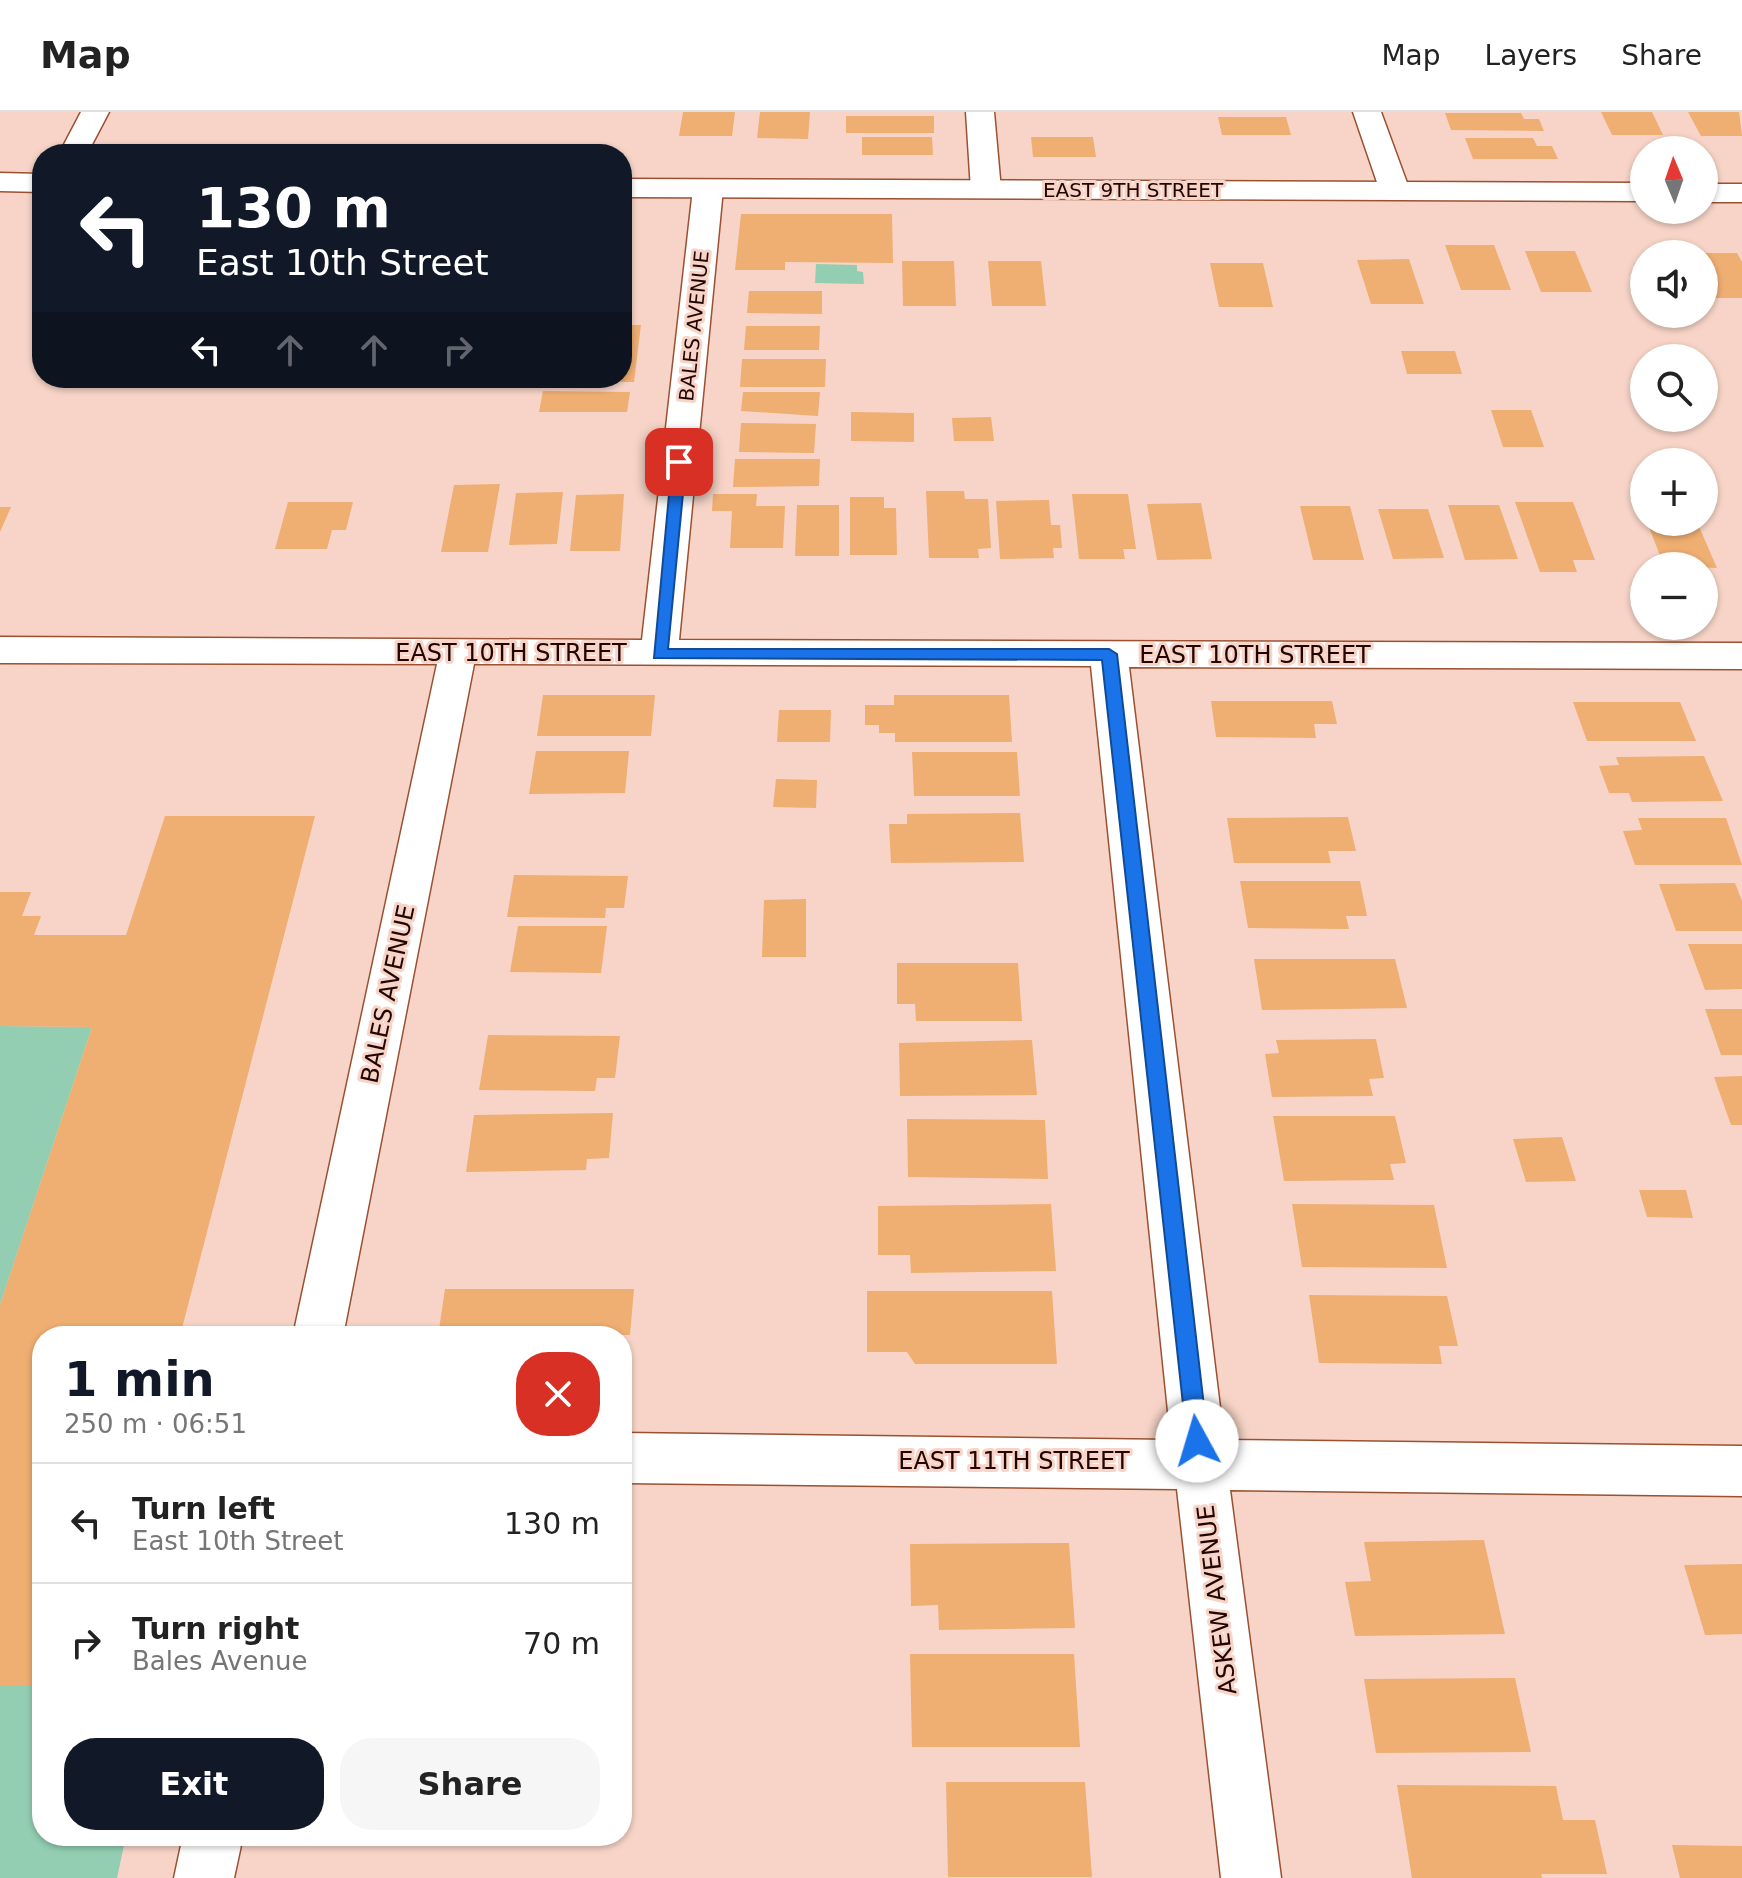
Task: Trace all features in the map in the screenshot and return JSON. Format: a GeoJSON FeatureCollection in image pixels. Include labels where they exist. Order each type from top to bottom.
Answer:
{"type":"FeatureCollection","features":[{"type":"Feature","properties":{"kind":"street"},"geometry":{"type":"LineString","coordinates":[[78,144],[95,112]]}},
{"type":"Feature","properties":{"kind":"street"},"geometry":{"type":"LineString","coordinates":[[980,112],[986,190]]}},
{"type":"Feature","properties":{"kind":"street"},"geometry":{"type":"LineString","coordinates":[[1367,112],[1395,191]]}},
{"type":"Feature","properties":{"kind":"street"},"geometry":{"type":"LineString","coordinates":[[0,182],[32,183]]}},
{"type":"Feature","properties":{"kind":"street","name":"EAST 9TH STREET"},"geometry":{"type":"LineString","coordinates":[[632,188],[1630,192]]}},
{"type":"Feature","properties":{"kind":"street","name":"BALES AVENUE"},"geometry":{"type":"LineString","coordinates":[[659,654],[708,189]]}},
{"type":"Feature","properties":{"kind":"street"},"geometry":{"type":"LineString","coordinates":[[1718,193],[1742,193]]}},
{"type":"Feature","properties":{"kind":"street","name":"EAST 10TH STREET"},"geometry":{"type":"LineString","coordinates":[[0,650],[1742,656]]}},
{"type":"Feature","properties":{"kind":"street","name":"BALES AVENUE"},"geometry":{"type":"LineString","coordinates":[[320,1326],[458,652]]}},
{"type":"Feature","properties":{"kind":"street","name":"ASKEW AVENUE"},"geometry":{"type":"LineString","coordinates":[[1109,654],[1200,1463],[1251,1878]]}},
{"type":"Feature","properties":{"kind":"street","name":"EAST 11TH STREET"},"geometry":{"type":"LineString","coordinates":[[632,1458],[1742,1471]]}},
{"type":"Feature","properties":{"kind":"street"},"geometry":{"type":"LineString","coordinates":[[204,1878],[211,1846]]}},
{"type":"Feature","properties":{"kind":"green space"},"geometry":{"type":"Polygon","coordinates":[[[816,264],[857,265],[857,271],[863,272],[864,284],[815,283],[816,264]]]}},
{"type":"Feature","properties":{"kind":"green space"},"geometry":{"type":"Polygon","coordinates":[[[0,1026],[92,1027],[0,1305],[0,1026]]]}},
{"type":"Feature","properties":{"kind":"green space"},"geometry":{"type":"Polygon","coordinates":[[[0,1685],[32,1685],[32,1846],[124,1846],[117,1878],[0,1878],[0,1685]]]}},
{"type":"Feature","properties":{"kind":"building"},"geometry":{"type":"Polygon","coordinates":[[[683,112],[735,112],[732,136],[679,136],[683,112]]]}},
{"type":"Feature","properties":{"kind":"building"},"geometry":{"type":"Polygon","coordinates":[[[760,112],[810,112],[808,139],[757,138],[760,112]]]}},
{"type":"Feature","properties":{"kind":"building"},"geometry":{"type":"Polygon","coordinates":[[[1601,112],[1652,112],[1663,135],[1612,135],[1601,112]]]}},
{"type":"Feature","properties":{"kind":"building"},"geometry":{"type":"Polygon","coordinates":[[[1688,112],[1739,112],[1742,136],[1701,136],[1688,112]]]}},
{"type":"Feature","properties":{"kind":"building"},"geometry":{"type":"Polygon","coordinates":[[[1445,113],[1521,113],[1524,119],[1539,119],[1544,131],[1451,130],[1445,113]]]}},
{"type":"Feature","properties":{"kind":"building"},"geometry":{"type":"Polygon","coordinates":[[[846,116],[934,116],[934,133],[846,133],[846,116]]]}},
{"type":"Feature","properties":{"kind":"building"},"geometry":{"type":"Polygon","coordinates":[[[1218,117],[1286,117],[1291,135],[1222,135],[1218,117]]]}},
{"type":"Feature","properties":{"kind":"building"},"geometry":{"type":"Polygon","coordinates":[[[862,137],[932,137],[933,155],[862,155],[862,137]]]}},
{"type":"Feature","properties":{"kind":"building"},"geometry":{"type":"Polygon","coordinates":[[[1031,137],[1093,137],[1096,157],[1033,157],[1031,137]]]}},
{"type":"Feature","properties":{"kind":"building"},"geometry":{"type":"Polygon","coordinates":[[[1465,138],[1533,138],[1537,146],[1552,146],[1558,159],[1473,159],[1465,138]]]}},
{"type":"Feature","properties":{"kind":"building"},"geometry":{"type":"Polygon","coordinates":[[[741,214],[892,214],[893,263],[785,262],[785,270],[735,270],[741,214]]]}},
{"type":"Feature","properties":{"kind":"building"},"geometry":{"type":"Polygon","coordinates":[[[1445,245],[1494,245],[1511,290],[1461,290],[1445,245]]]}},
{"type":"Feature","properties":{"kind":"building"},"geometry":{"type":"Polygon","coordinates":[[[1525,251],[1575,251],[1592,292],[1541,292],[1525,251]]]}},
{"type":"Feature","properties":{"kind":"building"},"geometry":{"type":"Polygon","coordinates":[[[1718,253],[1737,253],[1742,262],[1742,298],[1718,298],[1718,253]]]}},
{"type":"Feature","properties":{"kind":"building"},"geometry":{"type":"Polygon","coordinates":[[[1409,259],[1424,304],[1371,304],[1357,260],[1409,259]]]}},
{"type":"Feature","properties":{"kind":"building"},"geometry":{"type":"Polygon","coordinates":[[[902,261],[954,261],[956,306],[903,306],[902,261]]]}},
{"type":"Feature","properties":{"kind":"building"},"geometry":{"type":"Polygon","coordinates":[[[988,261],[1041,261],[1046,306],[992,306],[988,261]]]}},
{"type":"Feature","properties":{"kind":"building"},"geometry":{"type":"Polygon","coordinates":[[[1210,263],[1263,263],[1273,307],[1219,307],[1210,263]]]}},
{"type":"Feature","properties":{"kind":"building"},"geometry":{"type":"Polygon","coordinates":[[[749,291],[822,291],[822,314],[747,313],[749,291]]]}},
{"type":"Feature","properties":{"kind":"building"},"geometry":{"type":"Polygon","coordinates":[[[632,325],[641,325],[634,382],[632,325]]]}},
{"type":"Feature","properties":{"kind":"building"},"geometry":{"type":"Polygon","coordinates":[[[746,326],[820,326],[819,350],[744,350],[746,326]]]}},
{"type":"Feature","properties":{"kind":"building"},"geometry":{"type":"Polygon","coordinates":[[[1401,351],[1455,351],[1462,374],[1407,374],[1401,351]]]}},
{"type":"Feature","properties":{"kind":"building"},"geometry":{"type":"Polygon","coordinates":[[[742,359],[826,359],[825,387],[740,387],[742,359]]]}},
{"type":"Feature","properties":{"kind":"building"},"geometry":{"type":"Polygon","coordinates":[[[543,391],[630,392],[627,412],[539,412],[543,391]]]}},
{"type":"Feature","properties":{"kind":"building"},"geometry":{"type":"Polygon","coordinates":[[[743,392],[820,392],[818,416],[741,411],[743,392]]]}},
{"type":"Feature","properties":{"kind":"building"},"geometry":{"type":"Polygon","coordinates":[[[1491,410],[1531,410],[1544,447],[1503,447],[1491,410]]]}},
{"type":"Feature","properties":{"kind":"building"},"geometry":{"type":"Polygon","coordinates":[[[851,412],[914,413],[914,442],[851,441],[851,412]]]}},
{"type":"Feature","properties":{"kind":"building"},"geometry":{"type":"Polygon","coordinates":[[[991,417],[994,441],[954,441],[952,418],[991,417]]]}},
{"type":"Feature","properties":{"kind":"building"},"geometry":{"type":"Polygon","coordinates":[[[741,423],[816,424],[814,453],[739,452],[741,423]]]}},
{"type":"Feature","properties":{"kind":"building"},"geometry":{"type":"Polygon","coordinates":[[[735,459],[820,459],[819,486],[733,487],[735,459]]]}},
{"type":"Feature","properties":{"kind":"building"},"geometry":{"type":"Polygon","coordinates":[[[500,484],[488,552],[441,552],[454,485],[500,484]]]}},
{"type":"Feature","properties":{"kind":"building"},"geometry":{"type":"Polygon","coordinates":[[[926,491],[964,491],[965,499],[988,499],[991,548],[978,549],[979,558],[929,558],[926,491]]]}},
{"type":"Feature","properties":{"kind":"building"},"geometry":{"type":"Polygon","coordinates":[[[563,492],[557,544],[509,545],[516,493],[563,492]]]}},
{"type":"Feature","properties":{"kind":"building"},"geometry":{"type":"Polygon","coordinates":[[[624,494],[620,551],[570,551],[576,495],[624,494]]]}},
{"type":"Feature","properties":{"kind":"building"},"geometry":{"type":"Polygon","coordinates":[[[713,494],[757,494],[756,506],[785,506],[783,548],[730,548],[732,511],[712,511],[713,494]]]}},
{"type":"Feature","properties":{"kind":"building"},"geometry":{"type":"Polygon","coordinates":[[[1072,494],[1128,494],[1136,549],[1123,549],[1125,559],[1079,559],[1072,494]]]}},
{"type":"Feature","properties":{"kind":"building"},"geometry":{"type":"Polygon","coordinates":[[[850,497],[884,497],[884,508],[896,508],[897,555],[850,555],[850,497]]]}},
{"type":"Feature","properties":{"kind":"building"},"geometry":{"type":"Polygon","coordinates":[[[1049,500],[1051,525],[1060,525],[1062,548],[1053,548],[1054,558],[1000,559],[996,501],[1049,500]]]}},
{"type":"Feature","properties":{"kind":"building"},"geometry":{"type":"Polygon","coordinates":[[[288,502],[353,502],[346,530],[332,530],[327,549],[275,549],[288,502]]]}},
{"type":"Feature","properties":{"kind":"building"},"geometry":{"type":"Polygon","coordinates":[[[1515,502],[1573,502],[1595,560],[1573,560],[1577,572],[1540,572],[1515,502]]]}},
{"type":"Feature","properties":{"kind":"building"},"geometry":{"type":"Polygon","coordinates":[[[1201,503],[1212,559],[1157,560],[1147,504],[1201,503]]]}},
{"type":"Feature","properties":{"kind":"building"},"geometry":{"type":"Polygon","coordinates":[[[797,505],[839,505],[839,556],[795,556],[797,505]]]}},
{"type":"Feature","properties":{"kind":"building"},"geometry":{"type":"Polygon","coordinates":[[[1448,505],[1499,505],[1518,559],[1465,560],[1448,505]]]}},
{"type":"Feature","properties":{"kind":"building"},"geometry":{"type":"Polygon","coordinates":[[[1300,506],[1350,506],[1364,560],[1313,560],[1300,506]]]}},
{"type":"Feature","properties":{"kind":"building"},"geometry":{"type":"Polygon","coordinates":[[[0,507],[11,507],[0,532],[0,507]]]}},
{"type":"Feature","properties":{"kind":"building"},"geometry":{"type":"Polygon","coordinates":[[[1378,509],[1428,509],[1444,558],[1393,559],[1378,509]]]}},
{"type":"Feature","properties":{"kind":"building"},"geometry":{"type":"Polygon","coordinates":[[[1652,536],[1703,536],[1710,552],[1659,552],[1652,536]]]}},
{"type":"Feature","properties":{"kind":"building"},"geometry":{"type":"Polygon","coordinates":[[[543,695],[655,695],[651,736],[537,736],[543,695]]]}},
{"type":"Feature","properties":{"kind":"building"},"geometry":{"type":"Polygon","coordinates":[[[894,695],[1009,695],[1012,742],[895,742],[895,733],[879,733],[879,725],[865,725],[865,705],[894,705],[894,695]]]}},
{"type":"Feature","properties":{"kind":"building"},"geometry":{"type":"Polygon","coordinates":[[[1211,701],[1332,701],[1337,724],[1314,724],[1316,738],[1216,737],[1211,701]]]}},
{"type":"Feature","properties":{"kind":"building"},"geometry":{"type":"Polygon","coordinates":[[[1573,702],[1680,702],[1696,741],[1587,741],[1573,702]]]}},
{"type":"Feature","properties":{"kind":"building"},"geometry":{"type":"Polygon","coordinates":[[[779,710],[831,710],[830,742],[777,742],[779,710]]]}},
{"type":"Feature","properties":{"kind":"building"},"geometry":{"type":"Polygon","coordinates":[[[536,751],[629,751],[625,793],[529,794],[536,751]]]}},
{"type":"Feature","properties":{"kind":"building"},"geometry":{"type":"Polygon","coordinates":[[[912,752],[1017,752],[1020,796],[914,796],[912,752]]]}},
{"type":"Feature","properties":{"kind":"building"},"geometry":{"type":"Polygon","coordinates":[[[1704,756],[1723,801],[1632,802],[1629,793],[1609,793],[1599,766],[1619,765],[1616,757],[1704,756]]]}},
{"type":"Feature","properties":{"kind":"building"},"geometry":{"type":"Polygon","coordinates":[[[776,779],[817,780],[816,808],[773,807],[776,779]]]}},
{"type":"Feature","properties":{"kind":"building"},"geometry":{"type":"Polygon","coordinates":[[[1020,813],[1024,862],[891,863],[889,824],[907,824],[907,814],[1020,813]]]}},
{"type":"Feature","properties":{"kind":"building"},"geometry":{"type":"Polygon","coordinates":[[[165,816],[315,816],[183,1326],[32,1326],[32,1685],[0,1685],[0,1305],[92,1027],[0,1026],[0,892],[31,892],[22,916],[41,916],[34,935],[126,935],[165,816]]]}},
{"type":"Feature","properties":{"kind":"building"},"geometry":{"type":"Polygon","coordinates":[[[1348,817],[1356,851],[1328,851],[1331,863],[1234,863],[1227,818],[1348,817]]]}},
{"type":"Feature","properties":{"kind":"building"},"geometry":{"type":"Polygon","coordinates":[[[1638,818],[1726,818],[1742,865],[1635,865],[1623,831],[1642,830],[1638,818]]]}},
{"type":"Feature","properties":{"kind":"building"},"geometry":{"type":"Polygon","coordinates":[[[514,875],[628,876],[624,908],[606,908],[605,918],[507,917],[514,875]]]}},
{"type":"Feature","properties":{"kind":"building"},"geometry":{"type":"Polygon","coordinates":[[[1240,881],[1360,881],[1367,916],[1346,916],[1349,929],[1248,928],[1240,881]]]}},
{"type":"Feature","properties":{"kind":"building"},"geometry":{"type":"Polygon","coordinates":[[[1735,883],[1742,901],[1742,931],[1676,931],[1659,884],[1735,883]]]}},
{"type":"Feature","properties":{"kind":"building"},"geometry":{"type":"Polygon","coordinates":[[[806,899],[806,957],[762,957],[764,900],[806,899]]]}},
{"type":"Feature","properties":{"kind":"building"},"geometry":{"type":"Polygon","coordinates":[[[518,926],[607,926],[601,973],[510,972],[518,926]]]}},
{"type":"Feature","properties":{"kind":"building"},"geometry":{"type":"Polygon","coordinates":[[[1688,944],[1742,944],[1742,989],[1705,990],[1688,944]]]}},
{"type":"Feature","properties":{"kind":"building"},"geometry":{"type":"Polygon","coordinates":[[[1254,959],[1395,959],[1407,1008],[1262,1010],[1254,959]]]}},
{"type":"Feature","properties":{"kind":"building"},"geometry":{"type":"Polygon","coordinates":[[[897,963],[1018,963],[1022,1021],[916,1021],[915,1004],[897,1004],[897,963]]]}},
{"type":"Feature","properties":{"kind":"building"},"geometry":{"type":"Polygon","coordinates":[[[1705,1009],[1742,1009],[1742,1055],[1721,1055],[1705,1009]]]}},
{"type":"Feature","properties":{"kind":"building"},"geometry":{"type":"Polygon","coordinates":[[[488,1035],[620,1036],[615,1078],[597,1078],[595,1091],[479,1090],[488,1035]]]}},
{"type":"Feature","properties":{"kind":"building"},"geometry":{"type":"Polygon","coordinates":[[[1376,1039],[1384,1078],[1369,1079],[1373,1096],[1272,1097],[1265,1054],[1279,1053],[1276,1040],[1376,1039]]]}},
{"type":"Feature","properties":{"kind":"building"},"geometry":{"type":"Polygon","coordinates":[[[1032,1040],[1037,1095],[900,1096],[899,1043],[1032,1040]]]}},
{"type":"Feature","properties":{"kind":"building"},"geometry":{"type":"Polygon","coordinates":[[[1742,1076],[1742,1125],[1731,1125],[1714,1077],[1742,1076]]]}},
{"type":"Feature","properties":{"kind":"building"},"geometry":{"type":"Polygon","coordinates":[[[613,1113],[609,1158],[587,1159],[586,1170],[466,1172],[474,1115],[613,1113]]]}},
{"type":"Feature","properties":{"kind":"building"},"geometry":{"type":"Polygon","coordinates":[[[1273,1116],[1395,1116],[1406,1163],[1390,1164],[1394,1180],[1284,1181],[1273,1116]]]}},
{"type":"Feature","properties":{"kind":"building"},"geometry":{"type":"Polygon","coordinates":[[[907,1119],[1045,1120],[1048,1179],[908,1177],[907,1119]]]}},
{"type":"Feature","properties":{"kind":"building"},"geometry":{"type":"Polygon","coordinates":[[[1562,1137],[1576,1181],[1526,1182],[1513,1139],[1562,1137]]]}},
{"type":"Feature","properties":{"kind":"building"},"geometry":{"type":"Polygon","coordinates":[[[1639,1190],[1686,1190],[1693,1218],[1647,1217],[1639,1190]]]}},
{"type":"Feature","properties":{"kind":"building"},"geometry":{"type":"Polygon","coordinates":[[[1051,1204],[1056,1271],[911,1273],[910,1255],[878,1255],[878,1206],[1051,1204]]]}},
{"type":"Feature","properties":{"kind":"building"},"geometry":{"type":"Polygon","coordinates":[[[1292,1204],[1434,1205],[1447,1268],[1302,1267],[1292,1204]]]}},
{"type":"Feature","properties":{"kind":"building"},"geometry":{"type":"Polygon","coordinates":[[[445,1289],[634,1289],[631,1326],[439,1326],[445,1289]]]}},
{"type":"Feature","properties":{"kind":"building"},"geometry":{"type":"Polygon","coordinates":[[[867,1291],[1052,1291],[1057,1364],[915,1364],[907,1352],[867,1352],[867,1291]]]}},
{"type":"Feature","properties":{"kind":"building"},"geometry":{"type":"Polygon","coordinates":[[[1309,1295],[1447,1296],[1458,1346],[1439,1346],[1442,1364],[1319,1363],[1309,1295]]]}},
{"type":"Feature","properties":{"kind":"building"},"geometry":{"type":"Polygon","coordinates":[[[1484,1540],[1505,1634],[1355,1636],[1345,1582],[1371,1581],[1364,1542],[1484,1540]]]}},
{"type":"Feature","properties":{"kind":"building"},"geometry":{"type":"Polygon","coordinates":[[[1069,1543],[1075,1628],[939,1630],[938,1605],[911,1606],[910,1544],[1069,1543]]]}},
{"type":"Feature","properties":{"kind":"building"},"geometry":{"type":"Polygon","coordinates":[[[1742,1564],[1742,1634],[1705,1635],[1684,1565],[1742,1564]]]}},
{"type":"Feature","properties":{"kind":"building"},"geometry":{"type":"Polygon","coordinates":[[[910,1654],[1074,1654],[1080,1747],[912,1747],[910,1654]]]}},
{"type":"Feature","properties":{"kind":"building"},"geometry":{"type":"Polygon","coordinates":[[[1515,1678],[1531,1752],[1376,1753],[1364,1679],[1515,1678]]]}},
{"type":"Feature","properties":{"kind":"building"},"geometry":{"type":"Polygon","coordinates":[[[946,1782],[1085,1782],[1092,1877],[948,1877],[946,1782]]]}},
{"type":"Feature","properties":{"kind":"building"},"geometry":{"type":"Polygon","coordinates":[[[1397,1785],[1556,1786],[1563,1820],[1595,1820],[1607,1874],[1541,1874],[1542,1878],[1412,1878],[1397,1785]]]}},
{"type":"Feature","properties":{"kind":"building"},"geometry":{"type":"Polygon","coordinates":[[[1672,1845],[1742,1846],[1742,1878],[1680,1878],[1672,1845]]]}},
{"type":"Feature","properties":{"kind":"route"},"geometry":{"type":"LineString","coordinates":[[679,462],[659,654],[1109,654],[1197,1441]]}}]}
